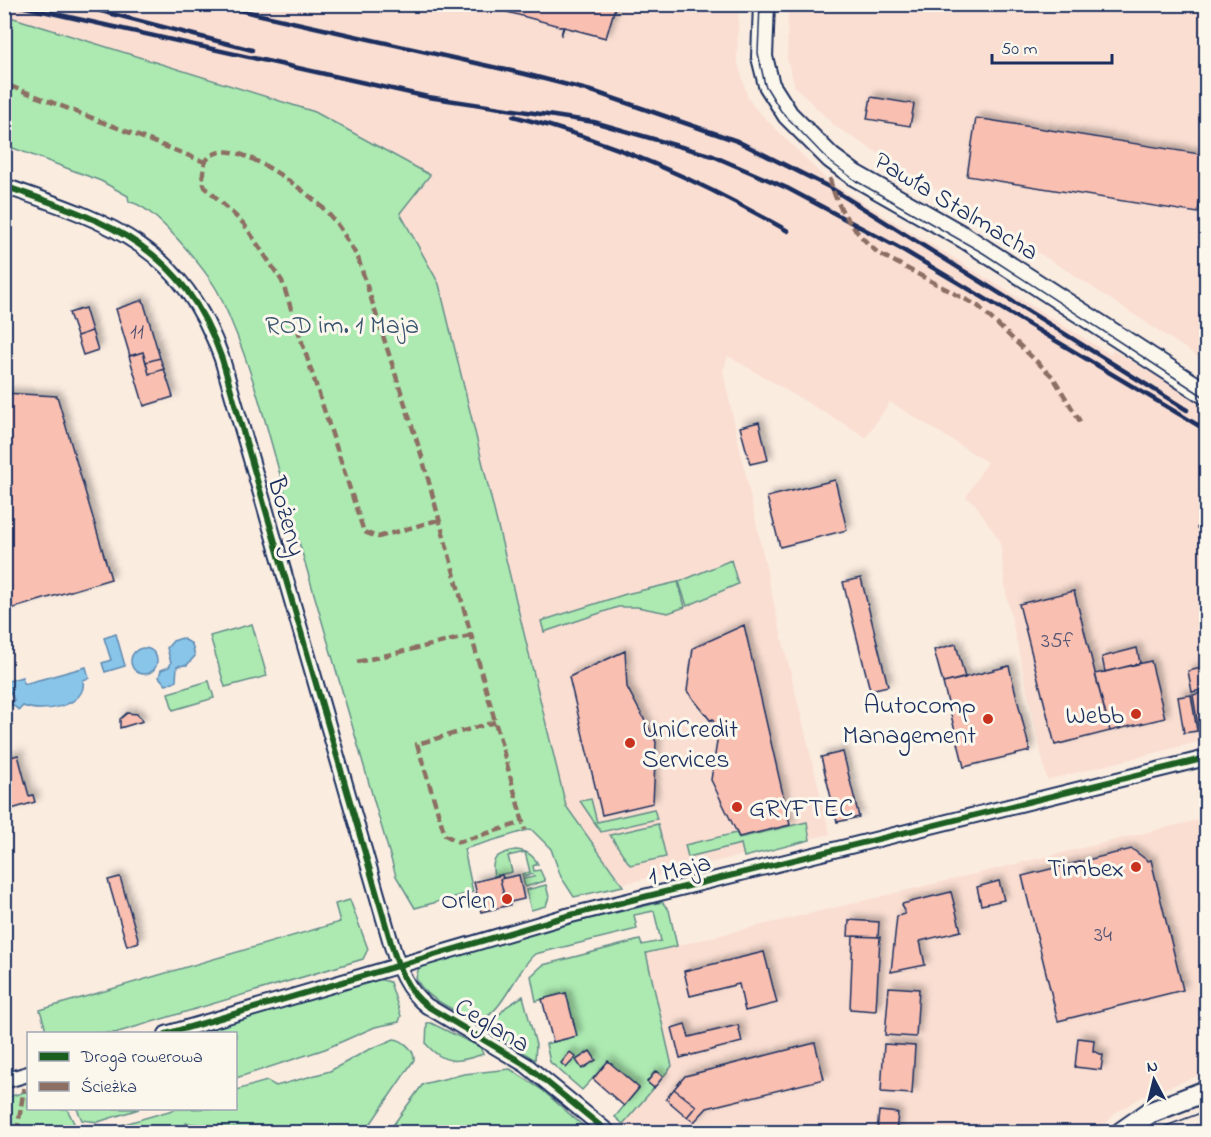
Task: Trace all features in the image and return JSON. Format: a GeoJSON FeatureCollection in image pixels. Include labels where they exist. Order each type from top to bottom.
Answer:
{"type":"FeatureCollection","features":[{"type":"Feature","properties":{"kind":"street","name":"Pawła Stalmacha"},"geometry":{"type":"LineString","coordinates":[[764,4],[762,57],[770,85],[788,115],[831,158],[858,178],[975,244],[1206,394]]}},
{"type":"Feature","properties":{"kind":"street","name":"Bożeny"},"geometry":{"type":"LineString","coordinates":[[4,186],[94,218],[138,242],[178,278],[208,324],[233,394],[398,964]]}},
{"type":"Feature","properties":{"kind":"street","name":"1 Maja"},"geometry":{"type":"LineString","coordinates":[[173,1032],[567,916],[1206,758]]}},
{"type":"Feature","properties":{"kind":"street","name":"Ceglana"},"geometry":{"type":"LineString","coordinates":[[398,964],[417,999],[450,1022],[526,1065],[608,1132]]}},
{"type":"Feature","properties":{"kind":"street"},"geometry":{"type":"LineString","coordinates":[[4,1082],[27,1074]]}},
{"type":"Feature","properties":{"kind":"street"},"geometry":{"type":"LineString","coordinates":[[1122,1132],[1149,1113],[1206,1091]]}},
{"type":"Feature","properties":{"kind":"shaded area"},"geometry":{"type":"Polygon","coordinates":[[[5,5],[739,5],[737,60],[748,98],[755,108],[828,181],[1110,354],[1113,350],[1206,405],[1206,740],[1047,780],[1006,593],[1000,541],[975,504],[966,497],[987,462],[890,402],[866,437],[728,356],[723,371],[776,613],[830,834],[623,884],[566,806],[439,284],[399,213],[430,174],[5,45],[5,5]]]}},
{"type":"Feature","properties":{"kind":"shaded area"},"geometry":{"type":"Polygon","coordinates":[[[788,5],[1206,5],[1206,362],[1069,272],[836,127],[795,87],[787,59],[788,5]]]}},
{"type":"Feature","properties":{"kind":"shaded area"},"geometry":{"type":"Polygon","coordinates":[[[1206,818],[1206,1073],[1144,1096],[1115,1113],[1099,1132],[633,1132],[623,1124],[672,1066],[646,953],[1206,818]]]}},
{"type":"Feature","properties":{"kind":"green space","name":"ROD im. 1 Maja"},"geometry":{"type":"Polygon","coordinates":[[[4,15],[315,112],[430,175],[400,213],[439,284],[566,806],[623,886],[574,897],[561,877],[551,849],[531,829],[464,849],[473,892],[415,908],[396,876],[252,376],[219,294],[179,240],[151,214],[139,205],[129,202],[128,196],[101,181],[5,145],[4,15]]]}},
{"type":"Feature","properties":{"kind":"green space"},"geometry":{"type":"Polygon","coordinates":[[[731,560],[738,584],[687,606],[679,582],[731,560]]]}},
{"type":"Feature","properties":{"kind":"green space"},"geometry":{"type":"Polygon","coordinates":[[[678,582],[685,607],[668,613],[637,607],[618,607],[544,632],[541,621],[626,594],[678,582]]]}},
{"type":"Feature","properties":{"kind":"green space"},"geometry":{"type":"Polygon","coordinates":[[[252,624],[267,676],[225,687],[210,636],[252,624]]]}},
{"type":"Feature","properties":{"kind":"green space"},"geometry":{"type":"Polygon","coordinates":[[[209,681],[214,698],[173,710],[168,693],[209,681]]]}},
{"type":"Feature","properties":{"kind":"green space"},"geometry":{"type":"Polygon","coordinates":[[[591,799],[597,822],[654,809],[657,819],[601,832],[580,801],[591,799]]]}},
{"type":"Feature","properties":{"kind":"green space"},"geometry":{"type":"Polygon","coordinates":[[[807,822],[810,840],[744,857],[741,844],[688,857],[685,845],[736,833],[739,838],[807,822]]]}},
{"type":"Feature","properties":{"kind":"green space"},"geometry":{"type":"Polygon","coordinates":[[[658,824],[666,857],[630,865],[610,835],[658,824]]]}},
{"type":"Feature","properties":{"kind":"green space"},"geometry":{"type":"Polygon","coordinates":[[[515,850],[526,852],[534,858],[538,864],[533,866],[534,871],[540,870],[545,881],[525,887],[523,879],[534,877],[533,874],[523,877],[522,874],[530,872],[525,852],[508,856],[512,872],[494,876],[493,865],[496,858],[515,850]]]}},
{"type":"Feature","properties":{"kind":"green space"},"geometry":{"type":"Polygon","coordinates":[[[546,885],[549,897],[546,906],[531,910],[526,890],[546,885]]]}},
{"type":"Feature","properties":{"kind":"green space"},"geometry":{"type":"Polygon","coordinates":[[[350,900],[368,949],[363,959],[118,1032],[47,1032],[40,1010],[340,922],[335,904],[350,900]]]}},
{"type":"Feature","properties":{"kind":"green space"},"geometry":{"type":"Polygon","coordinates":[[[662,902],[669,910],[677,946],[646,953],[672,1066],[663,1077],[655,1071],[647,1082],[654,1088],[623,1124],[615,1117],[639,1088],[608,1062],[582,1090],[550,1062],[546,1044],[576,1036],[566,993],[536,1001],[531,976],[543,965],[640,940],[642,945],[661,941],[654,911],[634,915],[637,929],[535,954],[500,1004],[483,1019],[474,1021],[462,1016],[430,996],[416,978],[419,967],[545,929],[662,902]]]}},
{"type":"Feature","properties":{"kind":"green space"},"geometry":{"type":"Polygon","coordinates":[[[379,979],[390,982],[401,1016],[399,1022],[375,1027],[325,1049],[237,1078],[237,1032],[198,1032],[379,979]]]}},
{"type":"Feature","properties":{"kind":"green space"},"geometry":{"type":"Polygon","coordinates":[[[523,996],[536,1045],[535,1060],[492,1031],[492,1023],[506,1007],[523,996]]]}},
{"type":"Feature","properties":{"kind":"green space"},"geometry":{"type":"Polygon","coordinates":[[[427,1023],[480,1047],[483,1054],[459,1060],[439,1056],[426,1044],[427,1023]]]}},
{"type":"Feature","properties":{"kind":"green space"},"geometry":{"type":"Polygon","coordinates":[[[394,1039],[408,1046],[413,1053],[414,1060],[365,1132],[269,1132],[186,1123],[185,1132],[97,1132],[173,1110],[237,1110],[237,1090],[267,1081],[276,1086],[330,1071],[394,1039]]]}},
{"type":"Feature","properties":{"kind":"green space"},"geometry":{"type":"Polygon","coordinates":[[[510,1069],[541,1089],[590,1132],[388,1132],[423,1084],[464,1074],[510,1069]]]}},
{"type":"Feature","properties":{"kind":"green space"},"geometry":{"type":"Polygon","coordinates":[[[27,1091],[27,1110],[68,1110],[77,1129],[97,1132],[5,1132],[5,1098],[27,1091]]]}},
{"type":"Feature","properties":{"kind":"green space"},"geometry":{"type":"Polygon","coordinates":[[[78,1110],[136,1110],[98,1122],[82,1120],[78,1110]]]}},
{"type":"Feature","properties":{"kind":"water"},"geometry":{"type":"Polygon","coordinates":[[[116,634],[125,666],[105,672],[102,663],[111,660],[104,638],[116,634]]]}},
{"type":"Feature","properties":{"kind":"water"},"geometry":{"type":"Polygon","coordinates":[[[182,638],[192,644],[195,656],[187,665],[177,666],[176,681],[166,685],[159,677],[161,670],[169,667],[171,663],[167,648],[173,641],[182,638]]]}},
{"type":"Feature","properties":{"kind":"water"},"geometry":{"type":"Polygon","coordinates":[[[144,648],[153,652],[157,661],[153,670],[144,674],[135,670],[131,661],[135,652],[144,648]]]}},
{"type":"Feature","properties":{"kind":"water"},"geometry":{"type":"Polygon","coordinates":[[[86,667],[89,678],[83,680],[83,689],[71,702],[62,706],[41,709],[23,706],[19,710],[11,704],[14,700],[5,682],[22,677],[24,684],[86,667]]]}},
{"type":"Feature","properties":{"kind":"building"},"geometry":{"type":"Polygon","coordinates":[[[478,4],[616,4],[606,38],[564,27],[561,36],[563,27],[478,4]]]}},
{"type":"Feature","properties":{"kind":"building"},"geometry":{"type":"Polygon","coordinates":[[[871,97],[914,104],[910,126],[867,119],[871,97]]]}},
{"type":"Feature","properties":{"kind":"building"},"geometry":{"type":"Polygon","coordinates":[[[976,118],[1206,155],[1198,213],[967,176],[976,118]]]}},
{"type":"Feature","properties":{"kind":"building"},"geometry":{"type":"Polygon","coordinates":[[[143,300],[160,358],[146,362],[143,352],[130,356],[116,309],[143,300]]]}},
{"type":"Feature","properties":{"kind":"building"},"geometry":{"type":"Polygon","coordinates":[[[85,308],[92,331],[77,336],[69,313],[85,308]]]}},
{"type":"Feature","properties":{"kind":"building"},"geometry":{"type":"Polygon","coordinates":[[[92,331],[98,350],[83,355],[77,336],[92,331]]]}},
{"type":"Feature","properties":{"kind":"building"},"geometry":{"type":"Polygon","coordinates":[[[143,352],[149,374],[164,369],[173,397],[144,406],[129,356],[143,352]]]}},
{"type":"Feature","properties":{"kind":"building"},"geometry":{"type":"Polygon","coordinates":[[[160,358],[164,369],[149,374],[146,362],[160,358]]]}},
{"type":"Feature","properties":{"kind":"building"},"geometry":{"type":"Polygon","coordinates":[[[4,393],[57,396],[111,579],[4,611],[4,393]]]}},
{"type":"Feature","properties":{"kind":"building"},"geometry":{"type":"Polygon","coordinates":[[[759,422],[768,460],[750,464],[740,427],[759,422]]]}},
{"type":"Feature","properties":{"kind":"building"},"geometry":{"type":"Polygon","coordinates":[[[835,480],[847,530],[780,547],[767,497],[835,480]]]}},
{"type":"Feature","properties":{"kind":"building"},"geometry":{"type":"Polygon","coordinates":[[[1206,512],[1206,534],[1197,528],[1206,512]]]}},
{"type":"Feature","properties":{"kind":"building"},"geometry":{"type":"Polygon","coordinates":[[[861,578],[888,686],[870,690],[843,582],[861,578]]]}},
{"type":"Feature","properties":{"kind":"building"},"geometry":{"type":"Polygon","coordinates":[[[1074,591],[1110,731],[1055,745],[1019,604],[1074,591]]]}},
{"type":"Feature","properties":{"kind":"building"},"geometry":{"type":"Polygon","coordinates":[[[744,625],[790,825],[739,837],[711,780],[717,742],[713,719],[710,720],[687,691],[693,648],[744,625]]]}},
{"type":"Feature","properties":{"kind":"building"},"geometry":{"type":"Polygon","coordinates":[[[956,644],[965,678],[943,683],[934,650],[956,644]]]}},
{"type":"Feature","properties":{"kind":"building"},"geometry":{"type":"Polygon","coordinates":[[[1137,648],[1140,663],[1105,672],[1102,657],[1137,648]]]}},
{"type":"Feature","properties":{"kind":"building"},"geometry":{"type":"Polygon","coordinates":[[[625,651],[627,687],[656,742],[653,803],[602,815],[569,677],[625,651]]]}},
{"type":"Feature","properties":{"kind":"building"},"geometry":{"type":"Polygon","coordinates":[[[1151,661],[1165,718],[1110,731],[1095,674],[1151,661]]]}},
{"type":"Feature","properties":{"kind":"building","name":"Autocomp Management"},"geometry":{"type":"Polygon","coordinates":[[[1009,666],[1030,751],[964,767],[943,683],[1009,666]]]}},
{"type":"Feature","properties":{"kind":"building"},"geometry":{"type":"Polygon","coordinates":[[[1206,667],[1206,689],[1192,692],[1188,671],[1206,667]]]}},
{"type":"Feature","properties":{"kind":"building"},"geometry":{"type":"Polygon","coordinates":[[[1206,692],[1206,737],[1200,738],[1193,695],[1206,692]]]}},
{"type":"Feature","properties":{"kind":"building"},"geometry":{"type":"Polygon","coordinates":[[[1191,695],[1197,731],[1184,733],[1178,697],[1191,695]]]}},
{"type":"Feature","properties":{"kind":"building"},"geometry":{"type":"Polygon","coordinates":[[[127,713],[137,714],[143,721],[120,728],[120,719],[127,713]]]}},
{"type":"Feature","properties":{"kind":"building"},"geometry":{"type":"Polygon","coordinates":[[[843,752],[859,817],[837,822],[821,757],[843,752]]]}},
{"type":"Feature","properties":{"kind":"building"},"geometry":{"type":"Polygon","coordinates":[[[18,755],[29,796],[33,795],[35,802],[5,811],[4,759],[18,755]]]}},
{"type":"Feature","properties":{"kind":"building"},"geometry":{"type":"Polygon","coordinates":[[[1132,849],[1148,861],[1151,860],[1183,990],[1058,1021],[1022,876],[1132,849]]]}},
{"type":"Feature","properties":{"kind":"building"},"geometry":{"type":"Polygon","coordinates":[[[502,875],[503,878],[500,879],[506,903],[509,902],[510,905],[481,912],[474,882],[502,875]]]}},
{"type":"Feature","properties":{"kind":"building"},"geometry":{"type":"Polygon","coordinates":[[[519,875],[524,899],[506,903],[500,879],[519,875]]]}},
{"type":"Feature","properties":{"kind":"building"},"geometry":{"type":"Polygon","coordinates":[[[120,877],[139,942],[127,946],[108,880],[120,877]]]}},
{"type":"Feature","properties":{"kind":"building"},"geometry":{"type":"Polygon","coordinates":[[[999,881],[1004,900],[981,905],[977,887],[999,881]]]}},
{"type":"Feature","properties":{"kind":"building"},"geometry":{"type":"Polygon","coordinates":[[[951,892],[961,931],[920,941],[925,965],[891,972],[897,916],[905,914],[902,904],[951,892]]]}},
{"type":"Feature","properties":{"kind":"building"},"geometry":{"type":"Polygon","coordinates":[[[849,920],[879,922],[878,937],[848,936],[849,920]]]}},
{"type":"Feature","properties":{"kind":"building"},"geometry":{"type":"Polygon","coordinates":[[[853,936],[880,937],[876,1011],[850,1009],[853,936]]]}},
{"type":"Feature","properties":{"kind":"building"},"geometry":{"type":"Polygon","coordinates":[[[764,952],[777,1003],[745,1011],[739,984],[690,996],[684,971],[764,952]]]}},
{"type":"Feature","properties":{"kind":"building"},"geometry":{"type":"Polygon","coordinates":[[[889,987],[919,989],[916,1037],[885,1035],[889,987]]]}},
{"type":"Feature","properties":{"kind":"building"},"geometry":{"type":"Polygon","coordinates":[[[566,993],[577,1036],[553,1042],[542,999],[566,993]]]}},
{"type":"Feature","properties":{"kind":"building"},"geometry":{"type":"Polygon","coordinates":[[[685,1024],[689,1037],[738,1025],[742,1042],[680,1058],[672,1028],[685,1024]]]}},
{"type":"Feature","properties":{"kind":"building"},"geometry":{"type":"Polygon","coordinates":[[[1078,1038],[1094,1040],[1093,1051],[1103,1055],[1101,1070],[1075,1067],[1078,1038]]]}},
{"type":"Feature","properties":{"kind":"building"},"geometry":{"type":"Polygon","coordinates":[[[815,1043],[824,1079],[707,1108],[694,1122],[687,1117],[696,1106],[674,1089],[685,1076],[815,1043]]]}},
{"type":"Feature","properties":{"kind":"building"},"geometry":{"type":"Polygon","coordinates":[[[884,1044],[915,1046],[912,1094],[881,1092],[884,1044]]]}},
{"type":"Feature","properties":{"kind":"building"},"geometry":{"type":"Polygon","coordinates":[[[590,1051],[596,1060],[582,1069],[576,1060],[590,1051]]]}},
{"type":"Feature","properties":{"kind":"building"},"geometry":{"type":"Polygon","coordinates":[[[570,1052],[576,1057],[566,1068],[561,1063],[570,1052]]]}},
{"type":"Feature","properties":{"kind":"building"},"geometry":{"type":"Polygon","coordinates":[[[608,1061],[639,1088],[624,1106],[593,1079],[608,1061]]]}},
{"type":"Feature","properties":{"kind":"building"},"geometry":{"type":"Polygon","coordinates":[[[656,1071],[663,1077],[654,1088],[647,1082],[656,1071]]]}},
{"type":"Feature","properties":{"kind":"building"},"geometry":{"type":"Polygon","coordinates":[[[674,1089],[696,1106],[687,1117],[666,1099],[674,1089]]]}},
{"type":"Feature","properties":{"kind":"building"},"geometry":{"type":"Polygon","coordinates":[[[879,1111],[898,1113],[896,1132],[877,1132],[879,1111]]]}},
{"type":"Feature","properties":{"kind":"tram line"},"geometry":{"type":"LineString","coordinates":[[760,4],[758,53],[765,85],[781,111],[829,161],[856,181],[983,253],[1206,398]]}},
{"type":"Feature","properties":{"kind":"tram line"},"geometry":{"type":"LineString","coordinates":[[1150,1132],[1206,1111]]}},
{"type":"Feature","properties":{"kind":"tram line"},"geometry":{"type":"LineString","coordinates":[[1177,1128],[1206,1124]]}},
{"type":"Feature","properties":{"kind":"railway"},"geometry":{"type":"LineString","coordinates":[[11,4],[428,97],[594,122],[713,156],[787,188],[903,250],[1206,430]]}},
{"type":"Feature","properties":{"kind":"railway"},"geometry":{"type":"LineString","coordinates":[[74,4],[252,50]]}},
{"type":"Feature","properties":{"kind":"railway"},"geometry":{"type":"LineString","coordinates":[[212,4],[525,74],[595,92],[737,141],[829,187],[1187,410]]}},
{"type":"Feature","properties":{"kind":"railway"},"geometry":{"type":"LineString","coordinates":[[513,116],[585,137],[654,164],[722,195],[788,231]]}},
{"type":"Feature","properties":{"kind":"marked path"},"geometry":{"type":"LineString","coordinates":[[10,86],[205,162]]}},
{"type":"Feature","properties":{"kind":"marked path"},"geometry":{"type":"LineString","coordinates":[[438,520],[378,537],[364,532],[282,281],[244,224],[205,187],[202,179],[205,162],[213,154],[231,152],[245,156],[290,181],[329,214],[358,258],[422,457],[525,830]]}},
{"type":"Feature","properties":{"kind":"marked path"},"geometry":{"type":"LineString","coordinates":[[830,178],[836,199],[847,219],[878,253],[978,306],[1053,377],[1081,423]]}},
{"type":"Feature","properties":{"kind":"marked path"},"geometry":{"type":"LineString","coordinates":[[357,662],[470,636]]}},
{"type":"Feature","properties":{"kind":"marked path"},"geometry":{"type":"LineString","coordinates":[[495,722],[417,744],[445,835],[459,842],[524,822]]}},
{"type":"Feature","properties":{"kind":"marked path"},"geometry":{"type":"LineString","coordinates":[[17,1132],[24,1088]]}},
{"type":"Feature","properties":{"kind":"cycle path"},"geometry":{"type":"LineString","coordinates":[[4,186],[109,226],[137,243],[163,264],[186,289],[205,320],[222,359],[391,943],[404,978],[427,1006],[526,1065],[608,1132]]}},
{"type":"Feature","properties":{"kind":"cycle path"},"geometry":{"type":"LineString","coordinates":[[173,1032],[567,916],[1206,758]]}},
{"type":"Feature","properties":{"kind":"place","name":"Webb"},"geometry":{"type":"Point","coordinates":[1136,714]}},
{"type":"Feature","properties":{"kind":"place","name":"Autocomp Management"},"geometry":{"type":"Point","coordinates":[988,719]}},
{"type":"Feature","properties":{"kind":"place","name":"UniCredit Services"},"geometry":{"type":"Point","coordinates":[630,743]}},
{"type":"Feature","properties":{"kind":"place","name":"GRYFTEC"},"geometry":{"type":"Point","coordinates":[737,807]}},
{"type":"Feature","properties":{"kind":"place","name":"Timbex"},"geometry":{"type":"Point","coordinates":[1136,867]}},
{"type":"Feature","properties":{"kind":"place","name":"Orlen"},"geometry":{"type":"Point","coordinates":[507,899]}}]}
